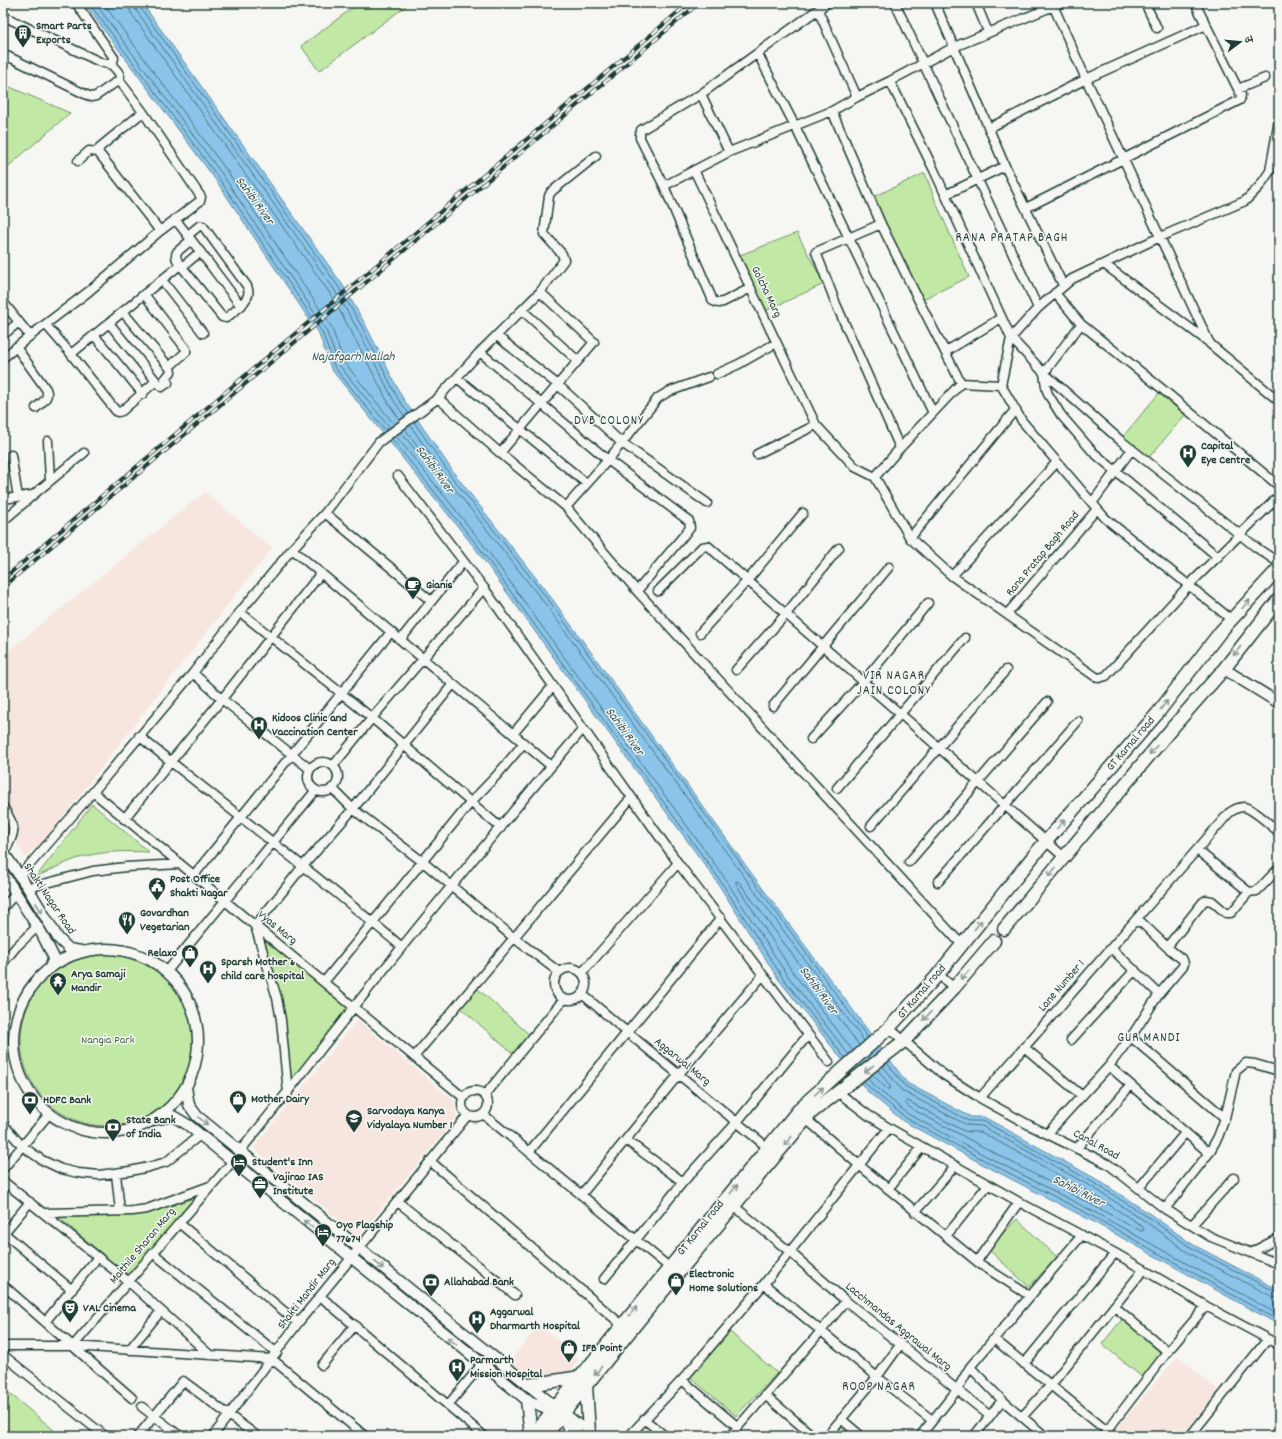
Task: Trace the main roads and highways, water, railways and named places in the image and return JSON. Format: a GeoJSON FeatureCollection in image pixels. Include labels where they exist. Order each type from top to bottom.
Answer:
{"type":"FeatureCollection","features":[{"type":"Feature","properties":{"kind":"main road","name":"GT Karnal road"},"geometry":{"type":"LineString","coordinates":[[583,1381],[622,1326],[801,1107],[889,1028],[938,974],[1046,841],[1157,714],[1221,631],[1279,568]]}},
{"type":"Feature","properties":{"kind":"main road","name":"GT Karnal road"},"geometry":{"type":"LineString","coordinates":[[1004,929],[1173,727],[1224,669],[1279,599]]}},
{"type":"Feature","properties":{"kind":"main road","name":"GT Karnal road"},"geometry":{"type":"LineString","coordinates":[[558,1412],[734,1206],[812,1112],[843,1090],[904,1041],[954,988],[994,941]]}},
{"type":"Feature","properties":{"kind":"main road"},"geometry":{"type":"LineString","coordinates":[[528,1385],[583,1381],[591,1434]]}},
{"type":"Feature","properties":{"kind":"main road"},"geometry":{"type":"LineString","coordinates":[[527,1400],[532,1436]]}},
{"type":"Feature","properties":{"kind":"main road"},"geometry":{"type":"LineString","coordinates":[[532,1436],[558,1412]]}},
{"type":"Feature","properties":{"kind":"main road"},"geometry":{"type":"LineString","coordinates":[[546,1436],[558,1412]]}},
{"type":"Feature","properties":{"kind":"water","name":"Najafgarh Nallah"},"geometry":{"type":"Polygon","coordinates":[[[84,3],[142,3],[342,284],[365,324],[402,397],[454,473],[553,600],[749,870],[907,1083],[971,1117],[984,1117],[1098,1180],[1192,1244],[1279,1290],[1279,1325],[1090,1220],[903,1121],[867,1091],[779,980],[715,879],[475,548],[331,369],[319,334],[215,179],[84,3]]]}},
{"type":"Feature","properties":{"kind":"railway"},"geometry":{"type":"LineString","coordinates":[[3,579],[689,3]]}},
{"type":"Feature","properties":{"kind":"railway"},"geometry":{"type":"LineString","coordinates":[[3,587],[699,3]]}},
{"type":"Feature","properties":{"kind":"place","name":"Smart Parts Exports"},"geometry":{"type":"Point","coordinates":[23,48]}},
{"type":"Feature","properties":{"kind":"place","name":"Capital Eye Centre"},"geometry":{"type":"Point","coordinates":[1188,468]}},
{"type":"Feature","properties":{"kind":"place","name":"Gianis"},"geometry":{"type":"Point","coordinates":[413,600]}},
{"type":"Feature","properties":{"kind":"place","name":"Kidoos Clinic and Vaccination Center"},"geometry":{"type":"Point","coordinates":[259,740]}},
{"type":"Feature","properties":{"kind":"place","name":"Post Office Shakti Nagar"},"geometry":{"type":"Point","coordinates":[157,901]}},
{"type":"Feature","properties":{"kind":"place","name":"Govardhan Vegetarian"},"geometry":{"type":"Point","coordinates":[127,935]}},
{"type":"Feature","properties":{"kind":"place","name":"Relaxo"},"geometry":{"type":"Point","coordinates":[190,968]}},
{"type":"Feature","properties":{"kind":"place","name":"Sparsh Mother & child care hospital"},"geometry":{"type":"Point","coordinates":[208,984]}},
{"type":"Feature","properties":{"kind":"place","name":"Arya Samaji Mandir"},"geometry":{"type":"Point","coordinates":[58,996]}},
{"type":"Feature","properties":{"kind":"place","name":"Mother Dairy"},"geometry":{"type":"Point","coordinates":[238,1114]}},
{"type":"Feature","properties":{"kind":"place","name":"HDFC Bank"},"geometry":{"type":"Point","coordinates":[30,1115]}},
{"type":"Feature","properties":{"kind":"place","name":"Sarvodaya Kanya Vidyalaya Number 1"},"geometry":{"type":"Point","coordinates":[354,1133]}},
{"type":"Feature","properties":{"kind":"place","name":"State Bank of India"},"geometry":{"type":"Point","coordinates":[113,1142]}},
{"type":"Feature","properties":{"kind":"place","name":"Student's Inn"},"geometry":{"type":"Point","coordinates":[239,1177]}},
{"type":"Feature","properties":{"kind":"place","name":"Vajirao IAS Institute"},"geometry":{"type":"Point","coordinates":[260,1199]}},
{"type":"Feature","properties":{"kind":"place","name":"Oyo Flagship 77674"},"geometry":{"type":"Point","coordinates":[323,1247]}},
{"type":"Feature","properties":{"kind":"place","name":"Electronic Home Solutions"},"geometry":{"type":"Point","coordinates":[676,1296]}},
{"type":"Feature","properties":{"kind":"place","name":"Allahabad Bank"},"geometry":{"type":"Point","coordinates":[431,1297]}},
{"type":"Feature","properties":{"kind":"place","name":"VAL Cinema"},"geometry":{"type":"Point","coordinates":[70,1323]}},
{"type":"Feature","properties":{"kind":"place","name":"Aggarwal Dharmarth Hospital"},"geometry":{"type":"Point","coordinates":[477,1334]}},
{"type":"Feature","properties":{"kind":"place","name":"IFB Point"},"geometry":{"type":"Point","coordinates":[569,1363]}},
{"type":"Feature","properties":{"kind":"place","name":"Parmarth Mission Hospital"},"geometry":{"type":"Point","coordinates":[457,1382]}},
{"type":"Feature","properties":{"kind":"district","name":"RANA PRATAP BAGH"},"geometry":{"type":"Point","coordinates":[1012,238]}},
{"type":"Feature","properties":{"kind":"district","name":"DVB COLONY"},"geometry":{"type":"Point","coordinates":[609,421]}},
{"type":"Feature","properties":{"kind":"district","name":"VIR NAGAR JAIN COLONY"},"geometry":{"type":"Point","coordinates":[894,684]}},
{"type":"Feature","properties":{"kind":"district","name":"GUR MANDI"},"geometry":{"type":"Point","coordinates":[1149,1038]}},
{"type":"Feature","properties":{"kind":"district","name":"ROOP NAGAR"},"geometry":{"type":"Point","coordinates":[879,1387]}},
{"type":"Feature","properties":{"kind":"water label","name":"Sahibi River"},"geometry":{"type":"Point","coordinates":[254,201]}},
{"type":"Feature","properties":{"kind":"water label","name":"Sahibi River"},"geometry":{"type":"Point","coordinates":[434,470]}},
{"type":"Feature","properties":{"kind":"water label","name":"Sahibi River"},"geometry":{"type":"Point","coordinates":[624,732]}},
{"type":"Feature","properties":{"kind":"water label","name":"Sahibi River"},"geometry":{"type":"Point","coordinates":[818,991]}},
{"type":"Feature","properties":{"kind":"water label","name":"Sahibi River"},"geometry":{"type":"Point","coordinates":[1078,1192]}},
{"type":"Feature","properties":{"kind":"park label","name":"Nangia Park"},"geometry":{"type":"Point","coordinates":[108,1040]}}]}
